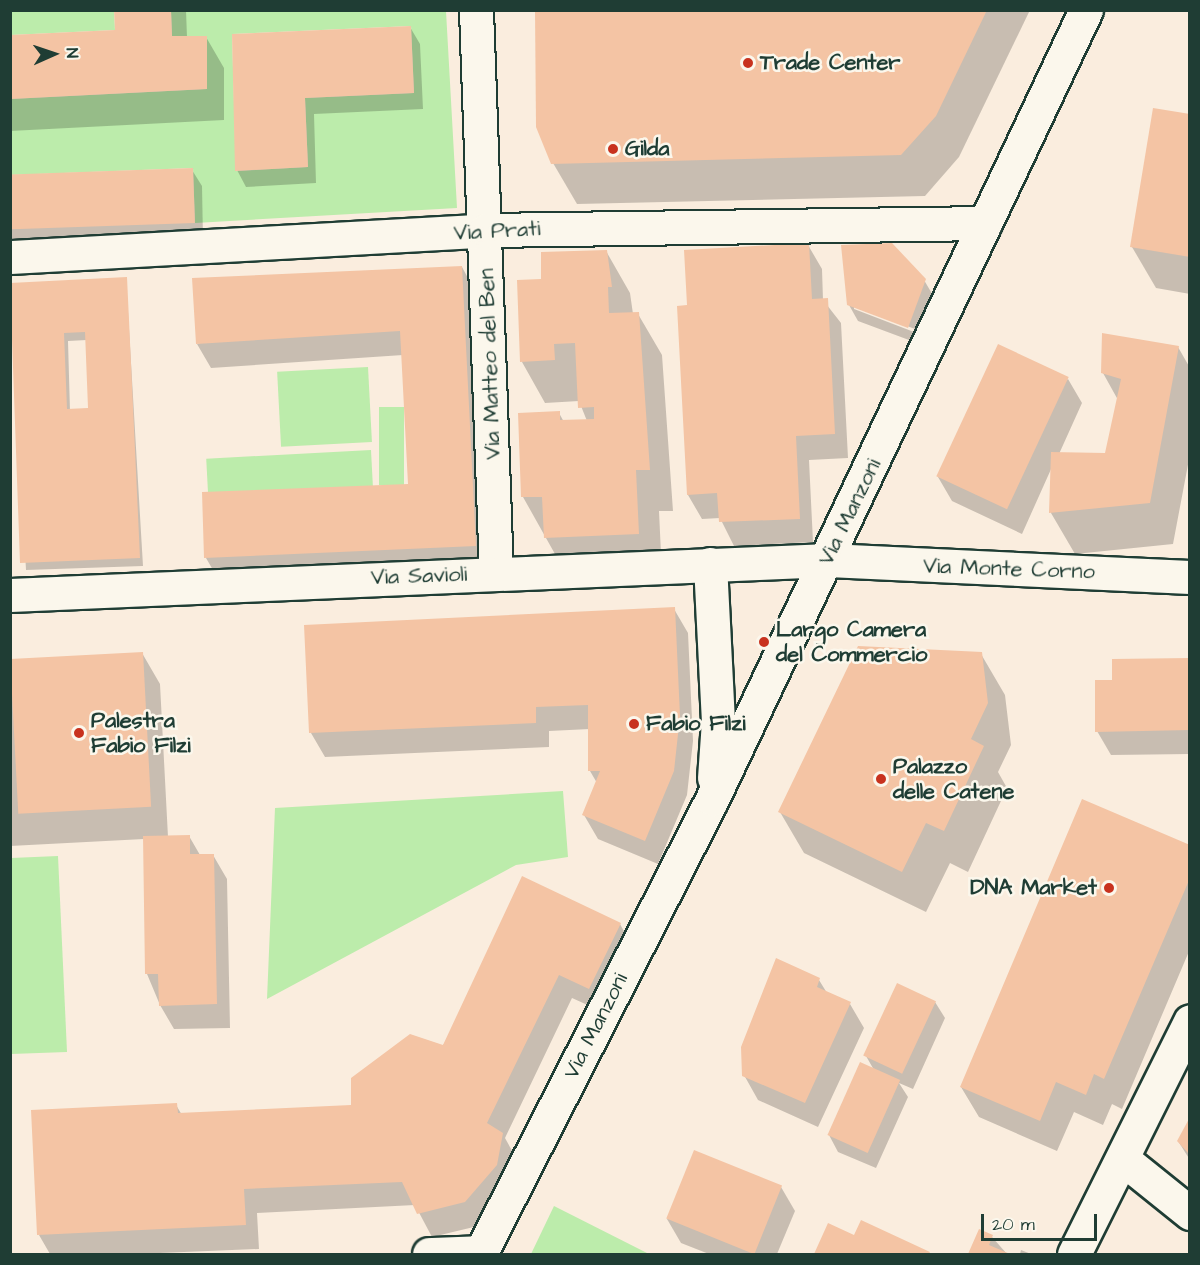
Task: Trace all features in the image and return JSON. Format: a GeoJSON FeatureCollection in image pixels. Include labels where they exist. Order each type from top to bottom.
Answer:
{"type":"FeatureCollection","features":[{"type":"Feature","properties":{"kind":"street","name":"Via Matteo del Ben"},"geometry":{"type":"LineString","coordinates":[[476,10],[486,230],[496,573]]}},
{"type":"Feature","properties":{"kind":"street","name":"Via Manzoni"},"geometry":{"type":"LineString","coordinates":[[481,1253],[712,799],[828,560],[1086,10]]}},
{"type":"Feature","properties":{"kind":"street","name":"Via Prati"},"geometry":{"type":"LineString","coordinates":[[10,257],[486,230],[985,223]]}},
{"type":"Feature","properties":{"kind":"street","name":"Via Savioli"},"geometry":{"type":"LineString","coordinates":[[10,595],[828,560]]}},
{"type":"Feature","properties":{"kind":"street","name":"Via Monte Corno"},"geometry":{"type":"LineString","coordinates":[[828,560],[1190,577]]}},
{"type":"Feature","properties":{"kind":"street","name":"Via Manzoni"},"geometry":{"type":"LineString","coordinates":[[710,564],[718,721],[712,799]]}},
{"type":"Feature","properties":{"kind":"street"},"geometry":{"type":"LineString","coordinates":[[1074,1254],[1124,1160],[1190,1021]]}},
{"type":"Feature","properties":{"kind":"street"},"geometry":{"type":"LineString","coordinates":[[1124,1160],[1190,1212]]}},
{"type":"Feature","properties":{"kind":"street"},"geometry":{"type":"LineString","coordinates":[[429,1254],[481,1253]]}},
{"type":"Feature","properties":{"kind":"green space"},"geometry":{"type":"Polygon","coordinates":[[[11,11],[114,11],[115,30],[11,35],[11,11]]]}},
{"type":"Feature","properties":{"kind":"green space"},"geometry":{"type":"Polygon","coordinates":[[[171,11],[446,11],[457,208],[195,223],[193,168],[11,175],[11,99],[207,89],[207,36],[172,36],[171,11]],[[411,26],[232,34],[236,171],[308,167],[305,98],[414,93],[411,26]]]}},
{"type":"Feature","properties":{"kind":"green space"},"geometry":{"type":"Polygon","coordinates":[[[368,367],[372,442],[281,447],[277,372],[368,367]]]}},
{"type":"Feature","properties":{"kind":"green space"},"geometry":{"type":"Polygon","coordinates":[[[379,407],[404,407],[404,485],[379,485],[379,407]]]}},
{"type":"Feature","properties":{"kind":"green space"},"geometry":{"type":"Polygon","coordinates":[[[371,450],[373,486],[208,495],[206,459],[371,450]]]}},
{"type":"Feature","properties":{"kind":"green space"},"geometry":{"type":"Polygon","coordinates":[[[563,791],[568,857],[516,865],[267,999],[275,808],[563,791]]]}},
{"type":"Feature","properties":{"kind":"green space"},"geometry":{"type":"Polygon","coordinates":[[[58,856],[67,1052],[11,1054],[11,858],[58,856]]]}},
{"type":"Feature","properties":{"kind":"green space"},"geometry":{"type":"Polygon","coordinates":[[[554,1206],[649,1254],[531,1254],[554,1206]]]}},
{"type":"Feature","properties":{"kind":"building"},"geometry":{"type":"Polygon","coordinates":[[[114,10],[171,10],[172,36],[207,36],[207,89],[10,99],[10,35],[115,30],[114,10]]]}},
{"type":"Feature","properties":{"kind":"building","name":"Trade Center"},"geometry":{"type":"Polygon","coordinates":[[[535,10],[987,10],[936,116],[901,155],[551,164],[536,127],[535,10]]]}},
{"type":"Feature","properties":{"kind":"building"},"geometry":{"type":"Polygon","coordinates":[[[411,26],[414,93],[305,98],[308,167],[235,171],[232,34],[411,26]]]}},
{"type":"Feature","properties":{"kind":"building"},"geometry":{"type":"Polygon","coordinates":[[[1153,108],[1190,114],[1190,257],[1130,247],[1153,108]]]}},
{"type":"Feature","properties":{"kind":"building"},"geometry":{"type":"Polygon","coordinates":[[[193,168],[195,223],[12,229],[10,174],[193,168]]]}},
{"type":"Feature","properties":{"kind":"building"},"geometry":{"type":"Polygon","coordinates":[[[809,243],[812,299],[828,298],[835,434],[796,436],[800,519],[719,522],[717,493],[687,495],[677,306],[687,305],[684,250],[809,243]]]}},
{"type":"Feature","properties":{"kind":"building"},"geometry":{"type":"Polygon","coordinates":[[[892,243],[926,279],[908,328],[847,305],[841,245],[892,243]]]}},
{"type":"Feature","properties":{"kind":"building"},"geometry":{"type":"Polygon","coordinates":[[[607,250],[612,287],[608,287],[609,313],[639,312],[650,470],[636,470],[639,534],[544,538],[542,497],[521,497],[518,413],[560,411],[560,420],[594,419],[594,407],[578,408],[575,343],[554,344],[555,360],[520,362],[517,280],[541,279],[541,252],[607,250]]]}},
{"type":"Feature","properties":{"kind":"building"},"geometry":{"type":"Polygon","coordinates":[[[462,266],[476,546],[204,558],[202,492],[408,484],[400,331],[196,344],[192,278],[462,266]]]}},
{"type":"Feature","properties":{"kind":"building"},"geometry":{"type":"Polygon","coordinates":[[[127,277],[140,558],[20,563],[10,283],[127,277]],[[85,332],[64,333],[67,409],[88,408],[85,332]]]}},
{"type":"Feature","properties":{"kind":"building"},"geometry":{"type":"Polygon","coordinates":[[[1102,333],[1179,346],[1150,503],[1049,513],[1051,452],[1105,453],[1121,379],[1101,373],[1102,333]]]}},
{"type":"Feature","properties":{"kind":"building"},"geometry":{"type":"Polygon","coordinates":[[[998,344],[1069,377],[1007,509],[936,476],[998,344]]]}},
{"type":"Feature","properties":{"kind":"building","name":"Fabio Filzi"},"geometry":{"type":"Polygon","coordinates":[[[675,607],[680,716],[674,771],[645,841],[582,815],[600,771],[588,771],[588,705],[536,707],[536,723],[309,733],[304,625],[675,607]]]}},
{"type":"Feature","properties":{"kind":"building","name":"Palazzo delle Catene"},"geometry":{"type":"Polygon","coordinates":[[[858,646],[982,652],[988,703],[971,739],[984,746],[944,831],[926,823],[902,872],[778,812],[858,646]]]}},
{"type":"Feature","properties":{"kind":"building","name":"Palestra Fabio Filzi"},"geometry":{"type":"Polygon","coordinates":[[[143,652],[151,807],[18,814],[10,659],[143,652]]]}},
{"type":"Feature","properties":{"kind":"building"},"geometry":{"type":"Polygon","coordinates":[[[1190,658],[1190,730],[1095,732],[1095,680],[1112,680],[1112,659],[1190,658]]]}},
{"type":"Feature","properties":{"kind":"building"},"geometry":{"type":"Polygon","coordinates":[[[1082,799],[1190,845],[1190,878],[1104,1079],[1094,1074],[1086,1095],[1056,1082],[1040,1121],[960,1087],[1082,799]]]}},
{"type":"Feature","properties":{"kind":"building"},"geometry":{"type":"Polygon","coordinates":[[[190,835],[190,854],[214,854],[217,1004],[159,1006],[158,974],[145,974],[143,836],[190,835]]]}},
{"type":"Feature","properties":{"kind":"building"},"geometry":{"type":"Polygon","coordinates":[[[522,876],[621,923],[589,989],[559,975],[487,1123],[503,1133],[497,1165],[465,1202],[417,1214],[402,1182],[244,1189],[246,1225],[37,1235],[31,1110],[177,1103],[178,1113],[351,1105],[351,1078],[410,1034],[443,1045],[522,876]]]}},
{"type":"Feature","properties":{"kind":"building"},"geometry":{"type":"Polygon","coordinates":[[[776,958],[820,978],[817,987],[851,1002],[805,1103],[742,1076],[741,1047],[776,958]]]}},
{"type":"Feature","properties":{"kind":"building"},"geometry":{"type":"Polygon","coordinates":[[[897,983],[936,1001],[902,1074],[863,1056],[897,983]]]}},
{"type":"Feature","properties":{"kind":"building"},"geometry":{"type":"Polygon","coordinates":[[[860,1062],[900,1080],[868,1153],[827,1135],[860,1062]]]}},
{"type":"Feature","properties":{"kind":"building"},"geometry":{"type":"Polygon","coordinates":[[[1190,1117],[1190,1155],[1177,1141],[1190,1117]]]}},
{"type":"Feature","properties":{"kind":"building"},"geometry":{"type":"Polygon","coordinates":[[[694,1150],[782,1186],[754,1254],[666,1219],[694,1150]]]}},
{"type":"Feature","properties":{"kind":"building"},"geometry":{"type":"Polygon","coordinates":[[[861,1220],[930,1252],[929,1254],[814,1254],[828,1223],[854,1235],[861,1220]]]}},
{"type":"Feature","properties":{"kind":"building"},"geometry":{"type":"Polygon","coordinates":[[[979,1229],[993,1235],[989,1245],[1010,1254],[968,1254],[979,1229]]]}},
{"type":"Feature","properties":{"kind":"place","name":"Trade Center"},"geometry":{"type":"Point","coordinates":[748,63]}},
{"type":"Feature","properties":{"kind":"place","name":"Gilda"},"geometry":{"type":"Point","coordinates":[613,149]}},
{"type":"Feature","properties":{"kind":"place","name":"Largo Camera del Commercio"},"geometry":{"type":"Point","coordinates":[764,642]}},
{"type":"Feature","properties":{"kind":"place","name":"Fabio Filzi"},"geometry":{"type":"Point","coordinates":[634,724]}},
{"type":"Feature","properties":{"kind":"place","name":"Palestra Fabio Filzi"},"geometry":{"type":"Point","coordinates":[79,733]}},
{"type":"Feature","properties":{"kind":"place","name":"Palazzo delle Catene"},"geometry":{"type":"Point","coordinates":[881,779]}},
{"type":"Feature","properties":{"kind":"place","name":"DNA Market"},"geometry":{"type":"Point","coordinates":[1109,888]}}]}
